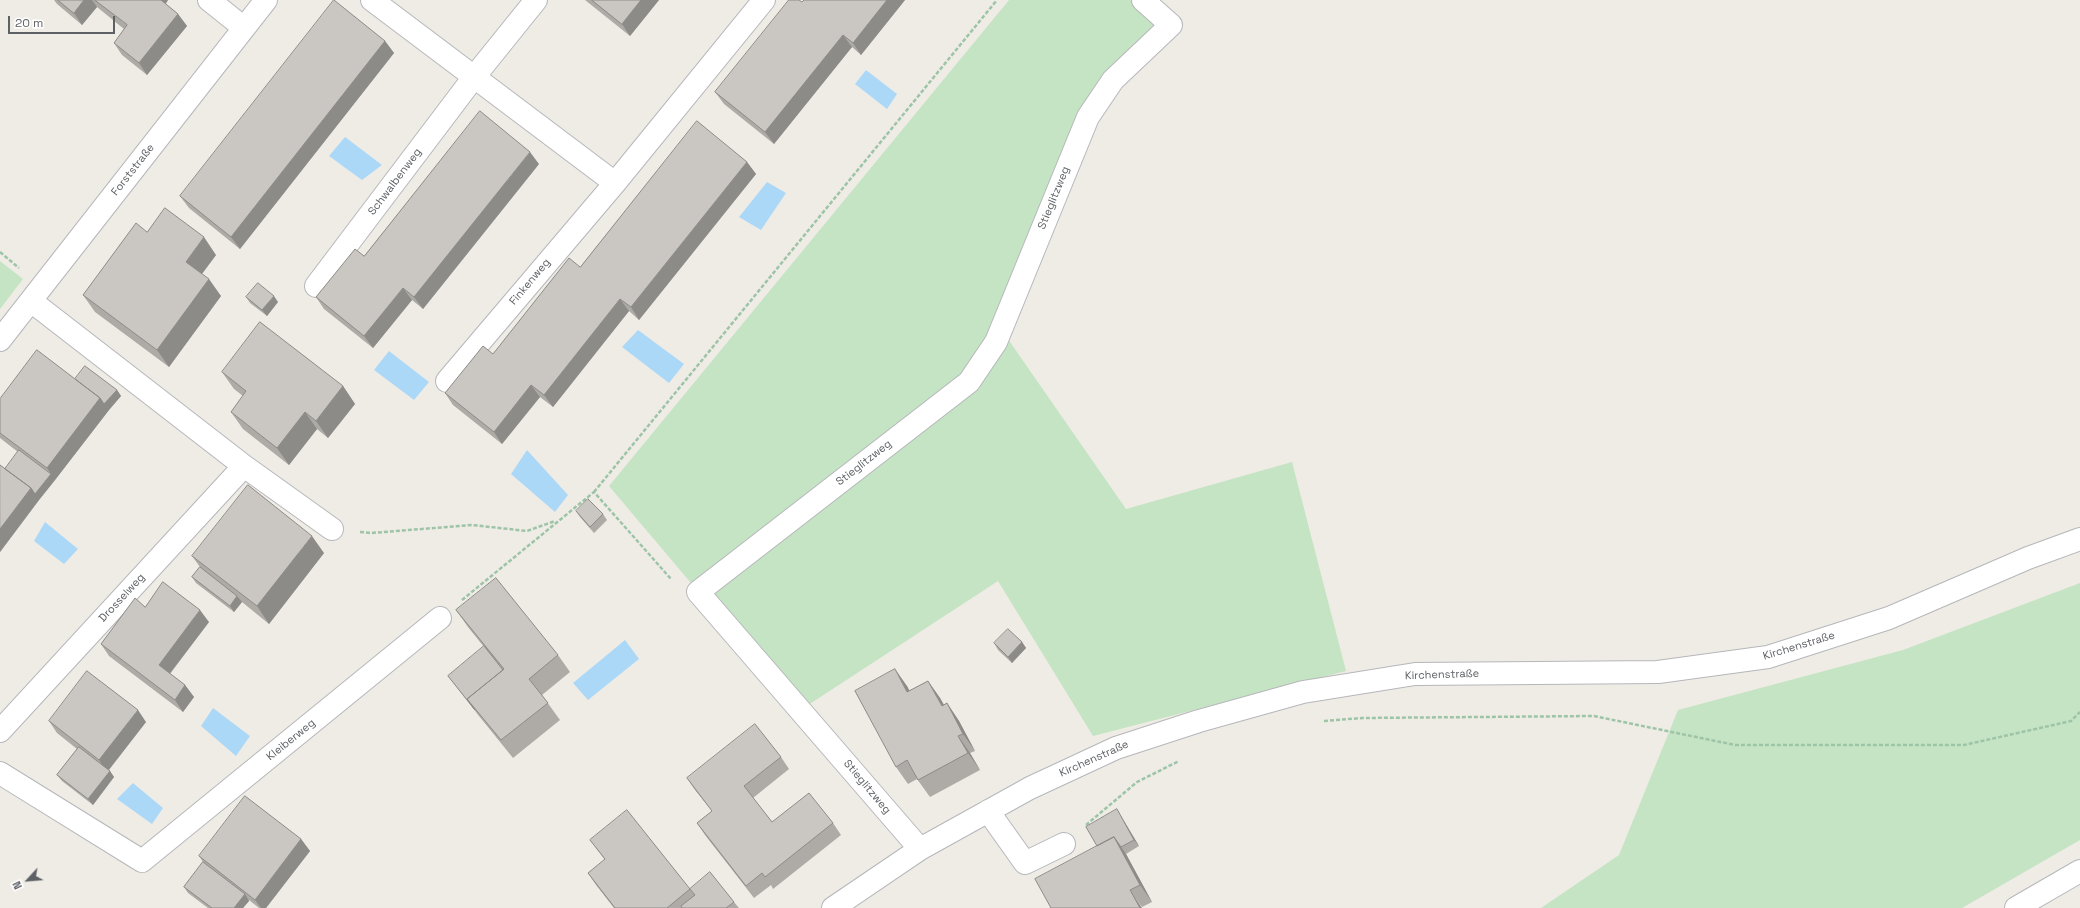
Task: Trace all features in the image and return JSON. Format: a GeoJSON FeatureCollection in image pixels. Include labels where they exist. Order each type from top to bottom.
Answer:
{"type":"FeatureCollection","features":[{"type":"Feature","properties":{"kind":"street"},"geometry":{"type":"LineString","coordinates":[[209,0],[244,28]]}},
{"type":"Feature","properties":{"kind":"street","name":"Forststraße"},"geometry":{"type":"LineString","coordinates":[[0,340],[266,0]]}},
{"type":"Feature","properties":{"kind":"street"},"geometry":{"type":"LineString","coordinates":[[372,0],[615,183]]}},
{"type":"Feature","properties":{"kind":"street","name":"Schwalbenweg"},"geometry":{"type":"LineString","coordinates":[[316,286],[474,77],[536,0]]}},
{"type":"Feature","properties":{"kind":"street","name":"Finkenweg"},"geometry":{"type":"LineString","coordinates":[[447,381],[615,183],[764,0]]}},
{"type":"Feature","properties":{"kind":"street","name":"Stieglitzweg"},"geometry":{"type":"LineString","coordinates":[[920,849],[698,592],[969,382],[996,342],[1088,117],[1113,80],[1172,24],[1143,0]]}},
{"type":"Feature","properties":{"kind":"street"},"geometry":{"type":"LineString","coordinates":[[31,301],[244,466],[332,529]]}},
{"type":"Feature","properties":{"kind":"street","name":"Drosselweg"},"geometry":{"type":"LineString","coordinates":[[0,731],[244,466]]}},
{"type":"Feature","properties":{"kind":"street","name":"Kirchenstraße"},"geometry":{"type":"LineString","coordinates":[[833,908],[920,849],[1030,788],[1116,748],[1199,721],[1303,692],[1415,674],[1658,672],[1768,658],[1888,618],[2028,558],[2080,539]]}},
{"type":"Feature","properties":{"kind":"street","name":"Kleiberweg"},"geometry":{"type":"LineString","coordinates":[[0,773],[142,861],[440,618]]}},
{"type":"Feature","properties":{"kind":"street"},"geometry":{"type":"LineString","coordinates":[[988,811],[1025,863],[1064,844]]}},
{"type":"Feature","properties":{"kind":"street"},"geometry":{"type":"LineString","coordinates":[[2016,908],[2080,871]]}},
{"type":"Feature","properties":{"kind":"path"},"geometry":{"type":"LineString","coordinates":[[440,618],[594,492],[997,0]]}},
{"type":"Feature","properties":{"kind":"path"},"geometry":{"type":"LineString","coordinates":[[594,492],[682,591],[698,592]]}},
{"type":"Feature","properties":{"kind":"path"},"geometry":{"type":"LineString","coordinates":[[332,529],[371,533],[472,526],[527,531],[558,520]]}},
{"type":"Feature","properties":{"kind":"path"},"geometry":{"type":"LineString","coordinates":[[1322,722],[1362,718],[1594,716],[1735,746],[1964,745],[2071,721],[2080,712]]}},
{"type":"Feature","properties":{"kind":"path"},"geometry":{"type":"LineString","coordinates":[[1064,844],[1137,782],[1180,761]]}},
{"type":"Feature","properties":{"kind":"green space"},"geometry":{"type":"Polygon","coordinates":[[[1009,0],[1143,0],[1171,25],[1113,80],[1001,329],[1126,509],[1292,462],[1346,671],[1093,736],[998,581],[799,711],[609,486],[1009,0]]]}},
{"type":"Feature","properties":{"kind":"green space"},"geometry":{"type":"Polygon","coordinates":[[[0,261],[23,279],[0,309],[0,261]]]}},
{"type":"Feature","properties":{"kind":"green space"},"geometry":{"type":"Polygon","coordinates":[[[2080,583],[2080,840],[1962,908],[1541,908],[1619,855],[1678,710],[1903,650],[2080,583]]]}},
{"type":"Feature","properties":{"kind":"water"},"geometry":{"type":"Polygon","coordinates":[[[866,70],[897,94],[887,109],[855,84],[866,70]]]}},
{"type":"Feature","properties":{"kind":"water"},"geometry":{"type":"Polygon","coordinates":[[[345,137],[382,165],[362,180],[329,156],[345,137]]]}},
{"type":"Feature","properties":{"kind":"water"},"geometry":{"type":"Polygon","coordinates":[[[767,182],[786,193],[761,230],[739,217],[767,182]]]}},
{"type":"Feature","properties":{"kind":"water"},"geometry":{"type":"Polygon","coordinates":[[[638,330],[684,364],[669,383],[622,347],[638,330]]]}},
{"type":"Feature","properties":{"kind":"water"},"geometry":{"type":"Polygon","coordinates":[[[389,351],[429,382],[414,400],[374,370],[389,351]]]}},
{"type":"Feature","properties":{"kind":"water"},"geometry":{"type":"Polygon","coordinates":[[[527,450],[568,495],[555,512],[511,474],[527,450]]]}},
{"type":"Feature","properties":{"kind":"water"},"geometry":{"type":"Polygon","coordinates":[[[45,522],[78,549],[64,564],[34,541],[45,522]]]}},
{"type":"Feature","properties":{"kind":"water"},"geometry":{"type":"Polygon","coordinates":[[[625,640],[639,659],[588,700],[573,683],[625,640]]]}},
{"type":"Feature","properties":{"kind":"water"},"geometry":{"type":"Polygon","coordinates":[[[213,708],[250,736],[236,756],[201,726],[213,708]]]}},
{"type":"Feature","properties":{"kind":"water"},"geometry":{"type":"Polygon","coordinates":[[[133,783],[163,808],[152,824],[117,799],[133,783]]]}},
{"type":"Feature","properties":{"kind":"building"},"geometry":{"type":"Polygon","coordinates":[[[58,0],[84,0],[74,13],[58,0]]]}},
{"type":"Feature","properties":{"kind":"building"},"geometry":{"type":"Polygon","coordinates":[[[95,0],[161,0],[178,14],[139,63],[114,43],[127,25],[95,0]]]}},
{"type":"Feature","properties":{"kind":"building"},"geometry":{"type":"Polygon","coordinates":[[[334,0],[385,41],[231,237],[180,196],[334,0]]]}},
{"type":"Feature","properties":{"kind":"building"},"geometry":{"type":"Polygon","coordinates":[[[592,0],[641,0],[622,24],[592,0]]]}},
{"type":"Feature","properties":{"kind":"building"},"geometry":{"type":"Polygon","coordinates":[[[789,0],[799,0],[802,2],[804,0],[887,0],[853,43],[843,35],[765,132],[715,92],[789,0]]]}},
{"type":"Feature","properties":{"kind":"building"},"geometry":{"type":"Polygon","coordinates":[[[480,111],[530,152],[414,297],[403,288],[364,336],[316,297],[355,249],[364,256],[480,111]]]}},
{"type":"Feature","properties":{"kind":"building"},"geometry":{"type":"Polygon","coordinates":[[[697,121],[747,162],[631,307],[620,299],[544,395],[531,385],[494,432],[445,393],[483,346],[493,354],[569,258],[580,267],[697,121]]]}},
{"type":"Feature","properties":{"kind":"building"},"geometry":{"type":"Polygon","coordinates":[[[165,208],[204,237],[186,262],[209,279],[157,350],[83,295],[136,223],[147,232],[165,208]]]}},
{"type":"Feature","properties":{"kind":"building"},"geometry":{"type":"Polygon","coordinates":[[[258,283],[274,296],[262,310],[246,297],[258,283]]]}},
{"type":"Feature","properties":{"kind":"building"},"geometry":{"type":"Polygon","coordinates":[[[260,322],[343,386],[316,421],[305,412],[277,448],[231,412],[246,391],[222,372],[260,322]]]}},
{"type":"Feature","properties":{"kind":"building"},"geometry":{"type":"Polygon","coordinates":[[[37,350],[100,398],[47,468],[0,433],[0,399],[37,350]]]}},
{"type":"Feature","properties":{"kind":"building"},"geometry":{"type":"Polygon","coordinates":[[[85,366],[117,390],[104,404],[100,398],[75,379],[85,366]]]}},
{"type":"Feature","properties":{"kind":"building"},"geometry":{"type":"Polygon","coordinates":[[[19,450],[51,474],[35,494],[31,488],[5,469],[19,450]]]}},
{"type":"Feature","properties":{"kind":"building"},"geometry":{"type":"Polygon","coordinates":[[[0,465],[31,488],[0,529],[0,465]]]}},
{"type":"Feature","properties":{"kind":"building"},"geometry":{"type":"Polygon","coordinates":[[[248,485],[312,536],[257,606],[192,556],[248,485]]]}},
{"type":"Feature","properties":{"kind":"building"},"geometry":{"type":"Polygon","coordinates":[[[588,499],[603,514],[590,527],[576,511],[588,499]]]}},
{"type":"Feature","properties":{"kind":"building"},"geometry":{"type":"Polygon","coordinates":[[[200,567],[237,596],[230,606],[192,577],[200,567]]]}},
{"type":"Feature","properties":{"kind":"building"},"geometry":{"type":"Polygon","coordinates":[[[496,578],[558,655],[529,679],[548,703],[501,740],[467,699],[504,669],[456,610],[496,578]]]}},
{"type":"Feature","properties":{"kind":"building"},"geometry":{"type":"Polygon","coordinates":[[[163,582],[200,610],[159,665],[185,685],[175,700],[101,644],[135,598],[145,607],[163,582]]]}},
{"type":"Feature","properties":{"kind":"building"},"geometry":{"type":"Polygon","coordinates":[[[1008,629],[1022,642],[1008,657],[994,643],[1008,629]]]}},
{"type":"Feature","properties":{"kind":"building"},"geometry":{"type":"Polygon","coordinates":[[[484,646],[503,670],[467,699],[475,710],[448,676],[484,646]]]}},
{"type":"Feature","properties":{"kind":"building"},"geometry":{"type":"Polygon","coordinates":[[[895,669],[907,692],[928,681],[942,706],[947,703],[963,734],[958,736],[968,753],[918,780],[907,760],[896,767],[855,691],[895,669]]]}},
{"type":"Feature","properties":{"kind":"building"},"geometry":{"type":"Polygon","coordinates":[[[87,671],[138,710],[99,760],[49,721],[87,671]]]}},
{"type":"Feature","properties":{"kind":"building"},"geometry":{"type":"Polygon","coordinates":[[[755,724],[781,757],[744,786],[772,822],[809,793],[833,823],[765,877],[762,873],[746,886],[697,823],[712,811],[687,778],[755,724]]]}},
{"type":"Feature","properties":{"kind":"building"},"geometry":{"type":"Polygon","coordinates":[[[79,747],[110,771],[88,799],[57,775],[79,747]]]}},
{"type":"Feature","properties":{"kind":"building"},"geometry":{"type":"Polygon","coordinates":[[[245,796],[301,839],[255,900],[199,856],[245,796]]]}},
{"type":"Feature","properties":{"kind":"building"},"geometry":{"type":"Polygon","coordinates":[[[1117,809],[1134,840],[1121,847],[1114,837],[1097,846],[1086,827],[1117,809]]]}},
{"type":"Feature","properties":{"kind":"building"},"geometry":{"type":"Polygon","coordinates":[[[627,810],[690,889],[667,908],[615,908],[588,873],[605,859],[590,840],[627,810]]]}},
{"type":"Feature","properties":{"kind":"building"},"geometry":{"type":"Polygon","coordinates":[[[1114,837],[1140,885],[1130,890],[1140,908],[1051,908],[1035,879],[1114,837]]]}},
{"type":"Feature","properties":{"kind":"building"},"geometry":{"type":"Polygon","coordinates":[[[203,862],[245,894],[234,908],[212,908],[184,887],[203,862]]]}},
{"type":"Feature","properties":{"kind":"building"},"geometry":{"type":"Polygon","coordinates":[[[710,872],[734,902],[726,908],[682,908],[681,906],[695,895],[690,889],[710,872]]]}}]}
